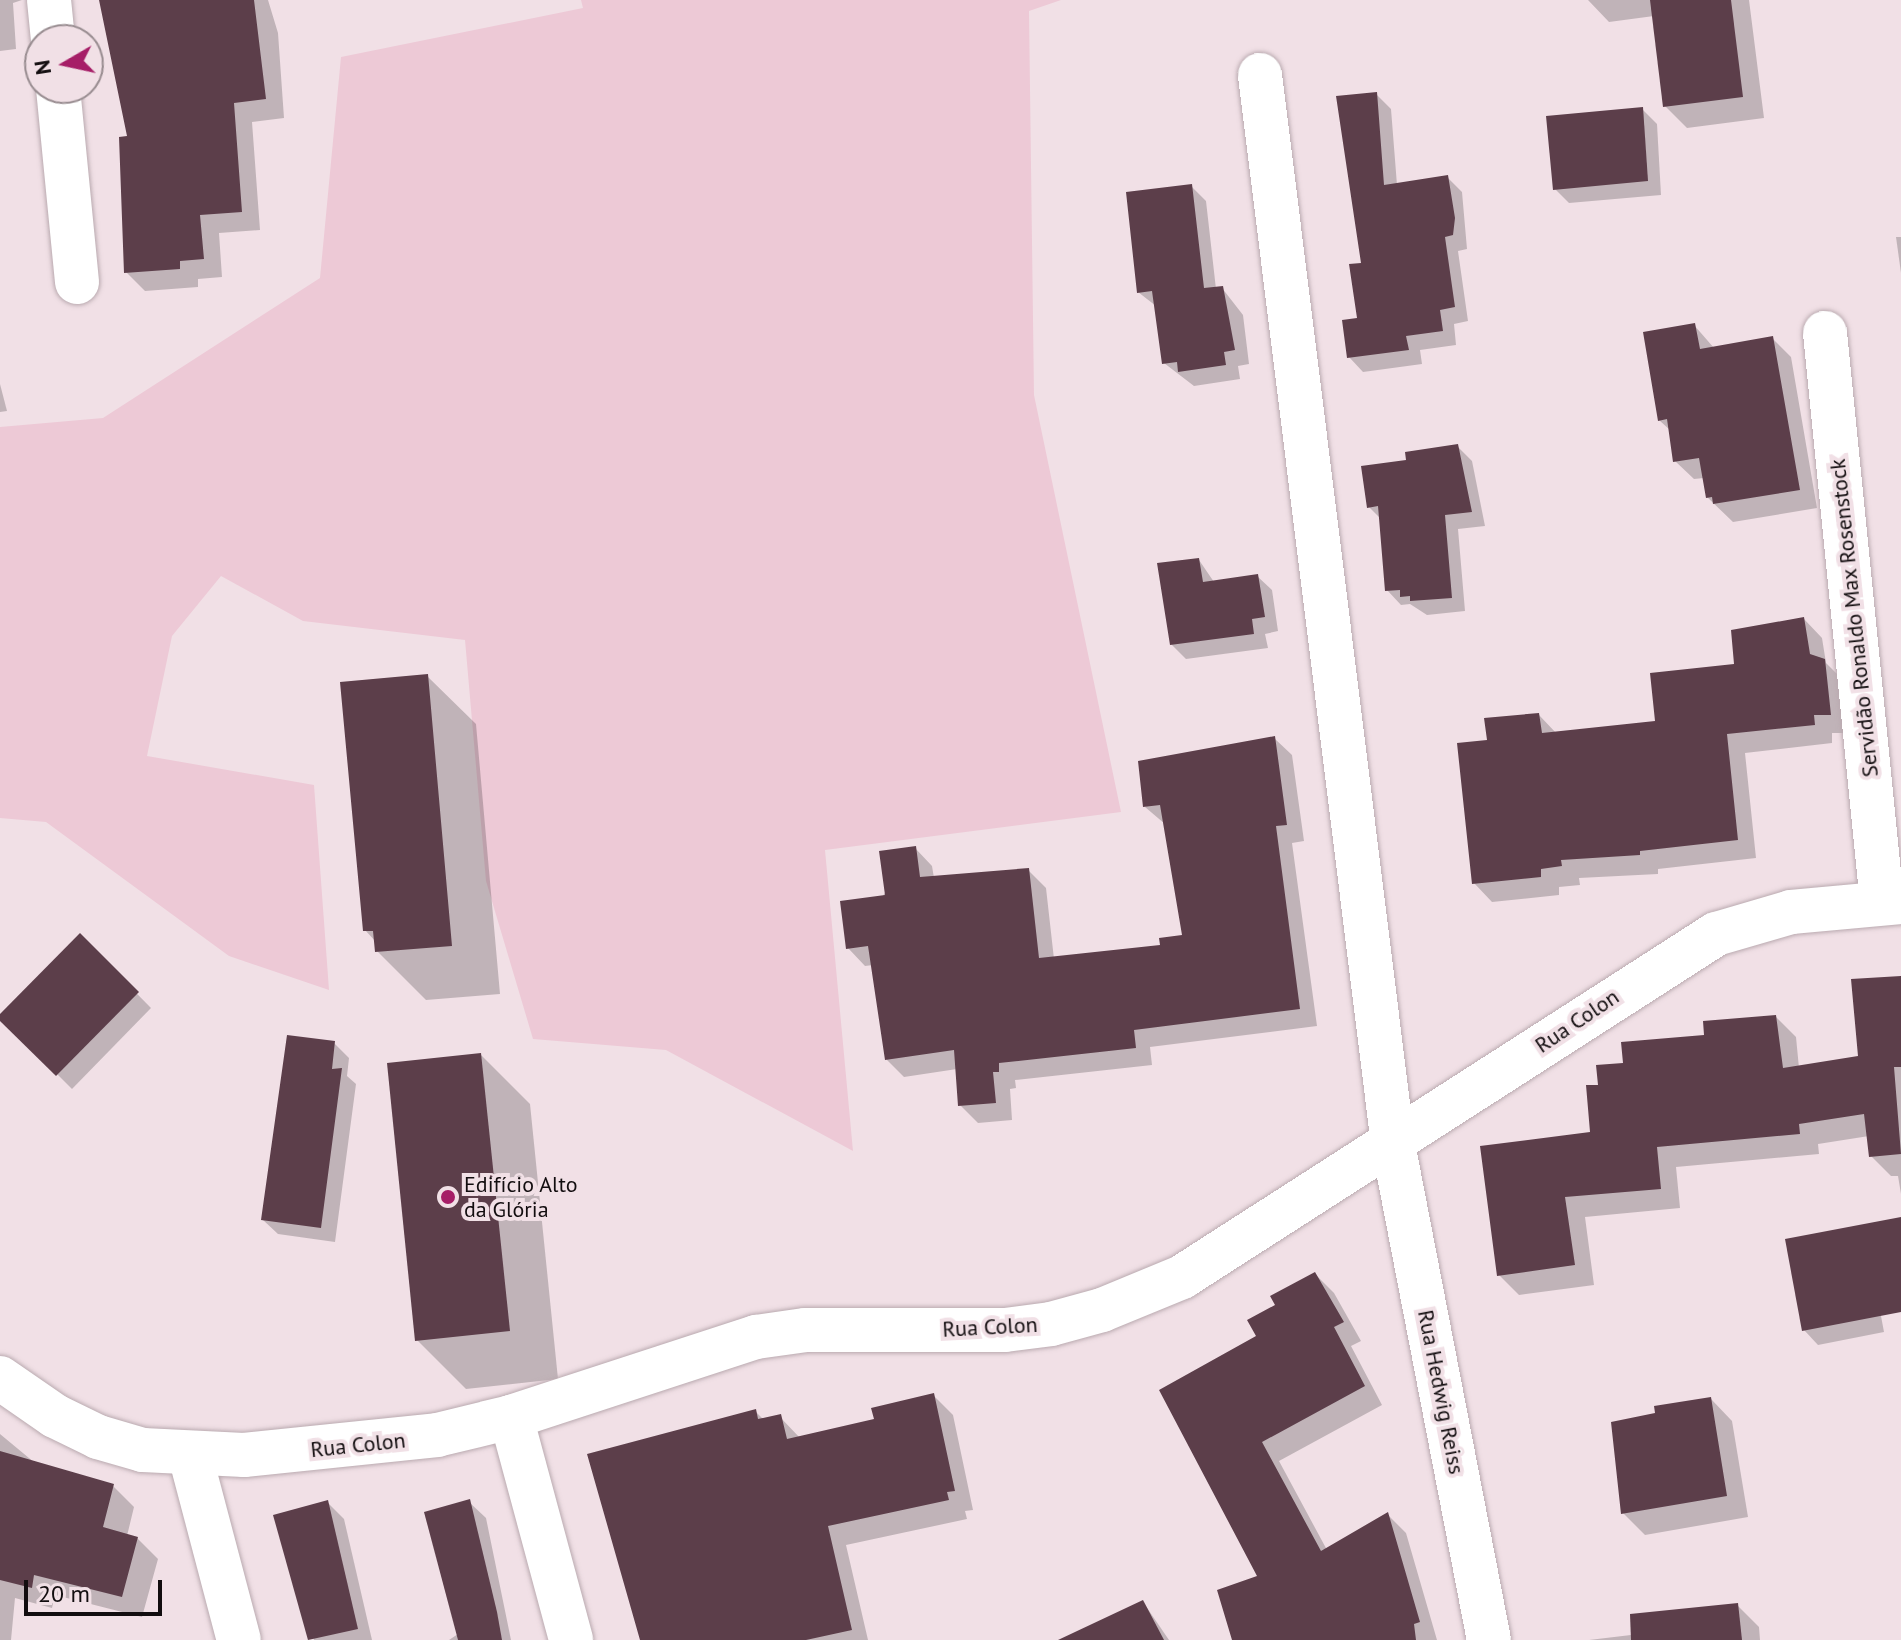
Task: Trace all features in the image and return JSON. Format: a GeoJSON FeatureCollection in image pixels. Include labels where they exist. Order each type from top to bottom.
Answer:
{"type":"FeatureCollection","features":[{"type":"Feature","properties":{"kind":"street"},"geometry":{"type":"LineString","coordinates":[[49,0],[51,24]]}},
{"type":"Feature","properties":{"kind":"street","name":"Rua Hedwig Reiss"},"geometry":{"type":"LineString","coordinates":[[1260,75],[1393,1144],[1489,1640]]}},
{"type":"Feature","properties":{"kind":"street"},"geometry":{"type":"LineString","coordinates":[[60,104],[77,282]]}},
{"type":"Feature","properties":{"kind":"street","name":"Servidão Ronaldo Max Rosenstock"},"geometry":{"type":"LineString","coordinates":[[1825,333],[1892,902]]}},
{"type":"Feature","properties":{"kind":"street","name":"Rua Colon"},"geometry":{"type":"LineString","coordinates":[[0,1378],[55,1416],[98,1437],[143,1450],[190,1455],[379,1444],[511,1417],[756,1337],[805,1330],[1005,1330],[1102,1310],[1182,1277],[1393,1144],[1668,960],[1716,934],[1791,912],[1892,902]]}},
{"type":"Feature","properties":{"kind":"street"},"geometry":{"type":"LineString","coordinates":[[511,1417],[571,1640]]}},
{"type":"Feature","properties":{"kind":"street"},"geometry":{"type":"LineString","coordinates":[[190,1455],[239,1640]]}},
{"type":"Feature","properties":{"kind":"shaded area"},"geometry":{"type":"Polygon","coordinates":[[[581,0],[1061,0],[1029,11],[1034,395],[1121,812],[825,850],[853,1151],[666,1050],[533,1039],[486,881],[465,640],[303,621],[221,576],[172,636],[147,756],[314,785],[329,990],[229,956],[46,822],[0,818],[0,427],[103,418],[320,278],[341,57],[583,8],[581,0]]]}},
{"type":"Feature","properties":{"kind":"building"},"geometry":{"type":"Polygon","coordinates":[[[99,0],[254,0],[266,99],[234,103],[242,212],[200,215],[204,259],[180,261],[180,269],[124,273],[119,137],[127,136],[99,0]]]}},
{"type":"Feature","properties":{"kind":"building"},"geometry":{"type":"Polygon","coordinates":[[[1650,0],[1731,0],[1743,97],[1663,107],[1650,0]]]}},
{"type":"Feature","properties":{"kind":"building"},"geometry":{"type":"Polygon","coordinates":[[[1377,92],[1384,185],[1448,175],[1455,218],[1453,235],[1445,237],[1455,307],[1440,310],[1443,331],[1406,336],[1409,350],[1347,358],[1342,320],[1357,318],[1349,264],[1361,263],[1336,96],[1377,92]]]}},
{"type":"Feature","properties":{"kind":"building"},"geometry":{"type":"Polygon","coordinates":[[[1643,107],[1648,181],[1553,190],[1546,116],[1643,107]]]}},
{"type":"Feature","properties":{"kind":"building"},"geometry":{"type":"Polygon","coordinates":[[[1192,184],[1204,288],[1223,286],[1235,350],[1224,352],[1226,365],[1178,372],[1177,362],[1162,364],[1152,291],[1137,293],[1126,192],[1192,184]]]}},
{"type":"Feature","properties":{"kind":"building"},"geometry":{"type":"Polygon","coordinates":[[[1695,323],[1700,349],[1773,336],[1800,490],[1713,504],[1712,497],[1706,498],[1699,458],[1673,462],[1667,419],[1658,421],[1643,332],[1695,323]]]}},
{"type":"Feature","properties":{"kind":"building"},"geometry":{"type":"Polygon","coordinates":[[[1458,444],[1472,512],[1445,515],[1452,598],[1410,601],[1410,596],[1400,597],[1400,590],[1385,591],[1378,506],[1367,508],[1361,466],[1406,460],[1405,452],[1458,444]]]}},
{"type":"Feature","properties":{"kind":"building"},"geometry":{"type":"Polygon","coordinates":[[[1199,558],[1203,582],[1258,574],[1265,617],[1252,619],[1254,634],[1170,645],[1157,563],[1199,558]]]}},
{"type":"Feature","properties":{"kind":"building"},"geometry":{"type":"Polygon","coordinates":[[[1804,617],[1810,654],[1825,659],[1831,715],[1814,715],[1815,725],[1727,734],[1738,840],[1640,851],[1640,855],[1561,860],[1562,866],[1541,869],[1541,877],[1472,884],[1457,743],[1487,740],[1484,718],[1539,713],[1542,733],[1655,721],[1650,673],[1734,664],[1731,630],[1804,617]]]}},
{"type":"Feature","properties":{"kind":"building"},"geometry":{"type":"Polygon","coordinates":[[[428,674],[452,946],[375,952],[373,931],[363,931],[340,682],[428,674]]]}},
{"type":"Feature","properties":{"kind":"building"},"geometry":{"type":"Polygon","coordinates":[[[1275,736],[1287,825],[1276,826],[1300,1009],[1134,1030],[1136,1048],[999,1063],[999,1072],[993,1072],[996,1103],[958,1106],[954,1050],[885,1060],[868,946],[846,949],[840,901],[885,895],[879,851],[916,846],[920,877],[1029,868],[1039,958],[1160,945],[1159,938],[1182,935],[1160,805],[1143,807],[1138,761],[1275,736]]]}},
{"type":"Feature","properties":{"kind":"building"},"geometry":{"type":"Polygon","coordinates":[[[80,933],[139,992],[56,1076],[0,1021],[0,1014],[80,933]]]}},
{"type":"Feature","properties":{"kind":"building"},"geometry":{"type":"Polygon","coordinates":[[[1901,976],[1901,1067],[1894,1067],[1901,1154],[1869,1157],[1864,1114],[1799,1124],[1800,1134],[1657,1147],[1661,1189],[1565,1197],[1575,1265],[1497,1276],[1480,1146],[1590,1132],[1586,1085],[1598,1085],[1596,1065],[1623,1063],[1621,1042],[1704,1035],[1703,1021],[1776,1015],[1783,1068],[1858,1056],[1851,979],[1901,976]]]}},
{"type":"Feature","properties":{"kind":"building"},"geometry":{"type":"Polygon","coordinates":[[[287,1035],[335,1041],[332,1069],[342,1068],[321,1228],[261,1220],[287,1035]]]}},
{"type":"Feature","properties":{"kind":"building","name":"Edifício Alto da Glória"},"geometry":{"type":"Polygon","coordinates":[[[481,1053],[510,1331],[415,1341],[387,1063],[481,1053]]]}},
{"type":"Feature","properties":{"kind":"building"},"geometry":{"type":"Polygon","coordinates":[[[1901,1217],[1901,1312],[1802,1331],[1785,1239],[1901,1217]]]}},
{"type":"Feature","properties":{"kind":"building"},"geometry":{"type":"Polygon","coordinates":[[[1315,1272],[1344,1322],[1334,1327],[1365,1386],[1262,1442],[1321,1551],[1388,1512],[1420,1622],[1414,1624],[1416,1640],[1232,1640],[1217,1590],[1257,1576],[1159,1390],[1256,1336],[1247,1320],[1275,1305],[1270,1296],[1315,1272]]]}},
{"type":"Feature","properties":{"kind":"building"},"geometry":{"type":"Polygon","coordinates":[[[934,1393],[955,1491],[947,1492],[949,1500],[828,1526],[852,1630],[806,1640],[640,1640],[587,1454],[756,1409],[758,1419],[781,1414],[787,1439],[874,1419],[871,1408],[934,1393]]]}},
{"type":"Feature","properties":{"kind":"building"},"geometry":{"type":"Polygon","coordinates":[[[1711,1397],[1727,1496],[1621,1514],[1611,1422],[1655,1413],[1654,1406],[1711,1397]]]}},
{"type":"Feature","properties":{"kind":"building"},"geometry":{"type":"Polygon","coordinates":[[[0,1451],[114,1484],[103,1527],[138,1537],[122,1597],[34,1575],[32,1588],[0,1580],[0,1451]]]}},
{"type":"Feature","properties":{"kind":"building"},"geometry":{"type":"Polygon","coordinates":[[[470,1499],[502,1640],[458,1640],[424,1512],[470,1499]]]}},
{"type":"Feature","properties":{"kind":"building"},"geometry":{"type":"Polygon","coordinates":[[[328,1500],[358,1629],[308,1640],[273,1515],[328,1500]]]}},
{"type":"Feature","properties":{"kind":"building"},"geometry":{"type":"Polygon","coordinates":[[[1143,1600],[1164,1640],[1058,1640],[1143,1600]]]}},
{"type":"Feature","properties":{"kind":"building"},"geometry":{"type":"Polygon","coordinates":[[[1738,1603],[1742,1640],[1631,1640],[1630,1614],[1738,1603]]]}},
{"type":"Feature","properties":{"kind":"place","name":"Edifício Alto da Glória"},"geometry":{"type":"Point","coordinates":[448,1197]}}]}
